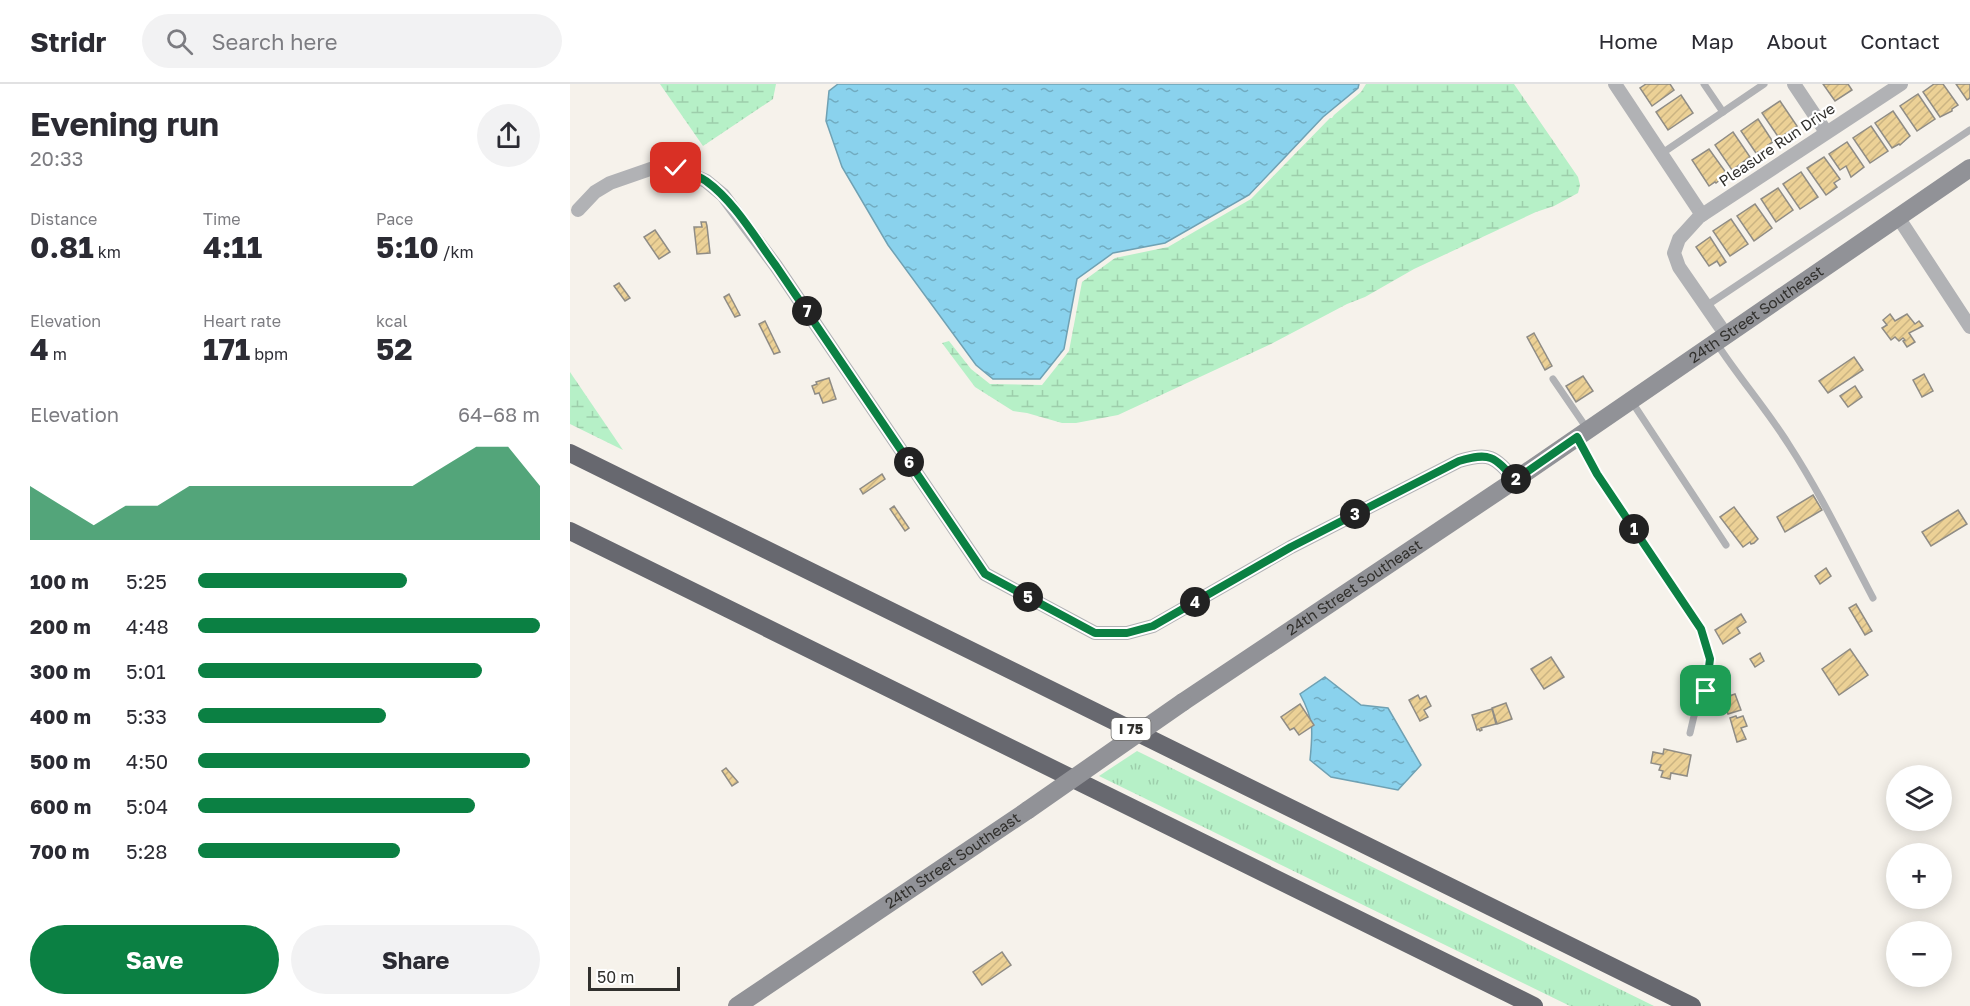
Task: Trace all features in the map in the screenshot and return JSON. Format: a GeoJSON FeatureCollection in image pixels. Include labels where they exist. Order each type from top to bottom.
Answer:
{"type":"FeatureCollection","features":[{"type":"Feature","properties":{"kind":"highway","name":"I 75"},"geometry":{"type":"LineString","coordinates":[[570,453],[1692,1006]]}},
{"type":"Feature","properties":{"kind":"highway"},"geometry":{"type":"LineString","coordinates":[[570,531],[1534,1006]]}},
{"type":"Feature","properties":{"kind":"street"},"geometry":{"type":"LineString","coordinates":[[1615,84],[1702,215]]}},
{"type":"Feature","properties":{"kind":"street"},"geometry":{"type":"LineString","coordinates":[[1794,84],[1826,132]]}},
{"type":"Feature","properties":{"kind":"street","name":"Pleasure Run Drive"},"geometry":{"type":"LineString","coordinates":[[1706,306],[1679,267],[1674,253],[1679,239],[1702,215],[1901,84]]}},
{"type":"Feature","properties":{"kind":"street"},"geometry":{"type":"LineString","coordinates":[[578,210],[595,192],[610,183],[659,166],[676,168],[706,181],[723,195],[776,266],[985,574],[1095,633],[1127,633],[1153,626],[1291,547],[1459,461],[1479,455],[1498,461],[1515,480]]}},
{"type":"Feature","properties":{"kind":"street","name":"24th Street Southeast"},"geometry":{"type":"LineString","coordinates":[[737,1006],[1028,810],[1183,702],[1515,480],[1970,168]]}},
{"type":"Feature","properties":{"kind":"street"},"geometry":{"type":"LineString","coordinates":[[1898,216],[1970,327]]}},
{"type":"Feature","properties":{"kind":"street"},"geometry":{"type":"LineString","coordinates":[[1706,306],[1721,338]]}},
{"type":"Feature","properties":{"kind":"lane"},"geometry":{"type":"LineString","coordinates":[[1704,84],[1723,112]]}},
{"type":"Feature","properties":{"kind":"lane"},"geometry":{"type":"LineString","coordinates":[[1661,154],[1764,84]]}},
{"type":"Feature","properties":{"kind":"lane"},"geometry":{"type":"LineString","coordinates":[[1706,306],[1970,130]]}},
{"type":"Feature","properties":{"kind":"lane"},"geometry":{"type":"LineString","coordinates":[[1721,338],[1746,387],[1788,443],[1809,477],[1873,598]]}},
{"type":"Feature","properties":{"kind":"lane"},"geometry":{"type":"LineString","coordinates":[[1553,379],[1582,433],[1597,474],[1701,629],[1710,659],[1706,691],[1694,716],[1690,734]]}},
{"type":"Feature","properties":{"kind":"lane"},"geometry":{"type":"LineString","coordinates":[[1631,400],[1726,545]]}},
{"type":"Feature","properties":{"kind":"green space"},"geometry":{"type":"Polygon","coordinates":[[[660,84],[776,84],[773,99],[703,146],[660,84]]]}},
{"type":"Feature","properties":{"kind":"green space"},"geometry":{"type":"Polygon","coordinates":[[[1366,84],[1514,84],[1578,177],[1580,185],[1578,193],[1414,269],[1365,297],[1271,344],[1118,415],[1076,423],[1062,423],[1013,411],[975,387],[942,343],[949,341],[971,369],[990,384],[1042,385],[1069,351],[1082,282],[1115,258],[1168,247],[1251,199],[1330,118],[1361,92],[1366,84]]]}},
{"type":"Feature","properties":{"kind":"green space"},"geometry":{"type":"Polygon","coordinates":[[[570,372],[623,450],[570,424],[570,372]]]}},
{"type":"Feature","properties":{"kind":"green space"},"geometry":{"type":"Polygon","coordinates":[[[1137,751],[1654,1006],[1570,1006],[1099,776],[1137,751]]]}},
{"type":"Feature","properties":{"kind":"water"},"geometry":{"type":"Polygon","coordinates":[[[838,84],[1359,84],[1358,88],[1323,117],[1249,195],[1165,243],[1113,253],[1077,279],[1064,349],[1040,379],[993,379],[976,365],[888,245],[842,167],[826,121],[829,91],[838,84]]]}},
{"type":"Feature","properties":{"kind":"water"},"geometry":{"type":"Polygon","coordinates":[[[1325,677],[1361,705],[1388,708],[1421,765],[1398,790],[1331,777],[1310,760],[1311,726],[1308,711],[1300,694],[1325,677]]]}},
{"type":"Feature","properties":{"kind":"building"},"geometry":{"type":"Polygon","coordinates":[[[1646,84],[1670,84],[1674,90],[1652,106],[1640,88],[1646,84]]]}},
{"type":"Feature","properties":{"kind":"building"},"geometry":{"type":"Polygon","coordinates":[[[1823,84],[1848,84],[1852,90],[1835,101],[1823,84]]]}},
{"type":"Feature","properties":{"kind":"building"},"geometry":{"type":"Polygon","coordinates":[[[1934,84],[1943,84],[1958,105],[1940,117],[1923,92],[1934,84]]]}},
{"type":"Feature","properties":{"kind":"building"},"geometry":{"type":"Polygon","coordinates":[[[1956,84],[1970,84],[1970,98],[1967,100],[1956,84]]]}},
{"type":"Feature","properties":{"kind":"building"},"geometry":{"type":"Polygon","coordinates":[[[1918,94],[1935,119],[1917,131],[1900,106],[1918,94]]]}},
{"type":"Feature","properties":{"kind":"building"},"geometry":{"type":"Polygon","coordinates":[[[1681,95],[1693,113],[1668,130],[1656,112],[1681,95]]]}},
{"type":"Feature","properties":{"kind":"building"},"geometry":{"type":"Polygon","coordinates":[[[1780,101],[1797,126],[1779,138],[1762,113],[1780,101]]]}},
{"type":"Feature","properties":{"kind":"building"},"geometry":{"type":"Polygon","coordinates":[[[1893,111],[1910,136],[1900,145],[1892,148],[1875,123],[1893,111]]]}},
{"type":"Feature","properties":{"kind":"building"},"geometry":{"type":"Polygon","coordinates":[[[1758,119],[1773,142],[1768,145],[1769,147],[1756,153],[1741,131],[1758,119]]]}},
{"type":"Feature","properties":{"kind":"building"},"geometry":{"type":"Polygon","coordinates":[[[1871,126],[1888,151],[1870,163],[1853,138],[1871,126]]]}},
{"type":"Feature","properties":{"kind":"building"},"geometry":{"type":"Polygon","coordinates":[[[1733,132],[1750,157],[1732,170],[1715,145],[1733,132]]]}},
{"type":"Feature","properties":{"kind":"building"},"geometry":{"type":"Polygon","coordinates":[[[1847,142],[1864,167],[1851,177],[1846,166],[1840,170],[1829,154],[1847,142]]]}},
{"type":"Feature","properties":{"kind":"building"},"geometry":{"type":"Polygon","coordinates":[[[1709,149],[1727,174],[1709,186],[1692,160],[1709,149]]]}},
{"type":"Feature","properties":{"kind":"building"},"geometry":{"type":"Polygon","coordinates":[[[1824,157],[1840,179],[1834,183],[1837,187],[1826,195],[1807,168],[1824,157]]]}},
{"type":"Feature","properties":{"kind":"building"},"geometry":{"type":"Polygon","coordinates":[[[1801,172],[1818,197],[1800,209],[1783,184],[1801,172]]]}},
{"type":"Feature","properties":{"kind":"building"},"geometry":{"type":"Polygon","coordinates":[[[1778,188],[1793,210],[1776,222],[1761,199],[1778,188]]]}},
{"type":"Feature","properties":{"kind":"building"},"geometry":{"type":"Polygon","coordinates":[[[1755,204],[1772,228],[1754,241],[1737,216],[1755,204]]]}},
{"type":"Feature","properties":{"kind":"building"},"geometry":{"type":"Polygon","coordinates":[[[1731,219],[1748,244],[1730,256],[1713,231],[1731,219]]]}},
{"type":"Feature","properties":{"kind":"building"},"geometry":{"type":"Polygon","coordinates":[[[701,222],[706,222],[710,253],[697,254],[694,227],[702,227],[701,222]]]}},
{"type":"Feature","properties":{"kind":"building"},"geometry":{"type":"Polygon","coordinates":[[[655,230],[670,252],[659,259],[644,237],[655,230]]]}},
{"type":"Feature","properties":{"kind":"building"},"geometry":{"type":"Polygon","coordinates":[[[1710,237],[1726,262],[1720,266],[1717,261],[1709,266],[1696,247],[1710,237]]]}},
{"type":"Feature","properties":{"kind":"building"},"geometry":{"type":"Polygon","coordinates":[[[619,283],[630,298],[625,301],[614,286],[619,283]]]}},
{"type":"Feature","properties":{"kind":"building"},"geometry":{"type":"Polygon","coordinates":[[[729,294],[740,315],[735,317],[724,297],[729,294]]]}},
{"type":"Feature","properties":{"kind":"building"},"geometry":{"type":"Polygon","coordinates":[[[1890,314],[1895,321],[1907,314],[1915,324],[1919,321],[1923,326],[1909,333],[1915,342],[1907,347],[1903,338],[1899,341],[1895,337],[1891,340],[1882,328],[1887,325],[1883,320],[1890,314]]]}},
{"type":"Feature","properties":{"kind":"building"},"geometry":{"type":"Polygon","coordinates":[[[765,321],[780,352],[774,354],[759,324],[765,321]]]}},
{"type":"Feature","properties":{"kind":"building"},"geometry":{"type":"Polygon","coordinates":[[[1534,333],[1552,366],[1545,370],[1527,337],[1534,333]]]}},
{"type":"Feature","properties":{"kind":"building"},"geometry":{"type":"Polygon","coordinates":[[[1854,357],[1863,370],[1828,393],[1819,381],[1854,357]]]}},
{"type":"Feature","properties":{"kind":"building"},"geometry":{"type":"Polygon","coordinates":[[[1924,374],[1933,391],[1922,397],[1913,380],[1924,374]]]}},
{"type":"Feature","properties":{"kind":"building"},"geometry":{"type":"Polygon","coordinates":[[[1583,376],[1593,391],[1576,402],[1566,386],[1583,376]]]}},
{"type":"Feature","properties":{"kind":"building"},"geometry":{"type":"Polygon","coordinates":[[[829,378],[836,399],[823,403],[819,393],[815,394],[812,386],[817,384],[816,382],[829,378]]]}},
{"type":"Feature","properties":{"kind":"building"},"geometry":{"type":"Polygon","coordinates":[[[1855,386],[1862,397],[1848,407],[1840,396],[1855,386]]]}},
{"type":"Feature","properties":{"kind":"building"},"geometry":{"type":"Polygon","coordinates":[[[882,474],[885,479],[863,494],[860,489],[882,474]]]}},
{"type":"Feature","properties":{"kind":"building"},"geometry":{"type":"Polygon","coordinates":[[[1813,495],[1822,510],[1785,532],[1777,517],[1813,495]]]}},
{"type":"Feature","properties":{"kind":"building"},"geometry":{"type":"Polygon","coordinates":[[[894,506],[909,528],[905,531],[890,509],[894,506]]]}},
{"type":"Feature","properties":{"kind":"building"},"geometry":{"type":"Polygon","coordinates":[[[1734,507],[1758,539],[1754,543],[1750,542],[1743,547],[1720,517],[1734,507]]]}},
{"type":"Feature","properties":{"kind":"building"},"geometry":{"type":"Polygon","coordinates":[[[1958,510],[1967,524],[1931,546],[1922,532],[1958,510]]]}},
{"type":"Feature","properties":{"kind":"building"},"geometry":{"type":"Polygon","coordinates":[[[1826,568],[1831,576],[1820,584],[1815,576],[1826,568]]]}},
{"type":"Feature","properties":{"kind":"building"},"geometry":{"type":"Polygon","coordinates":[[[1856,604],[1872,631],[1865,635],[1849,608],[1856,604]]]}},
{"type":"Feature","properties":{"kind":"building"},"geometry":{"type":"Polygon","coordinates":[[[1741,614],[1746,622],[1737,628],[1740,633],[1723,644],[1715,630],[1741,614]]]}},
{"type":"Feature","properties":{"kind":"building"},"geometry":{"type":"Polygon","coordinates":[[[1850,649],[1868,675],[1839,695],[1822,669],[1850,649]]]}},
{"type":"Feature","properties":{"kind":"building"},"geometry":{"type":"Polygon","coordinates":[[[1760,653],[1764,661],[1755,667],[1750,659],[1760,653]]]}},
{"type":"Feature","properties":{"kind":"building"},"geometry":{"type":"Polygon","coordinates":[[[1551,657],[1564,677],[1544,689],[1531,669],[1551,657]]]}},
{"type":"Feature","properties":{"kind":"building"},"geometry":{"type":"Polygon","coordinates":[[[1727,691],[1729,696],[1735,694],[1741,710],[1728,714],[1721,693],[1727,691]]]}},
{"type":"Feature","properties":{"kind":"building"},"geometry":{"type":"Polygon","coordinates":[[[1418,695],[1420,699],[1426,696],[1431,706],[1424,710],[1428,717],[1420,721],[1409,700],[1418,695]]]}},
{"type":"Feature","properties":{"kind":"building"},"geometry":{"type":"Polygon","coordinates":[[[1506,703],[1512,719],[1497,724],[1492,708],[1506,703]]]}},
{"type":"Feature","properties":{"kind":"building"},"geometry":{"type":"Polygon","coordinates":[[[1300,704],[1314,725],[1299,735],[1294,728],[1290,730],[1281,717],[1300,704]]]}},
{"type":"Feature","properties":{"kind":"building"},"geometry":{"type":"Polygon","coordinates":[[[1492,709],[1496,724],[1481,728],[1480,731],[1477,730],[1472,715],[1492,709]]]}},
{"type":"Feature","properties":{"kind":"building"},"geometry":{"type":"Polygon","coordinates":[[[1736,716],[1737,718],[1743,716],[1747,726],[1741,728],[1746,739],[1737,742],[1730,718],[1736,716]]]}},
{"type":"Feature","properties":{"kind":"building"},"geometry":{"type":"Polygon","coordinates":[[[1664,749],[1691,755],[1687,776],[1671,773],[1670,779],[1661,777],[1663,771],[1659,770],[1661,765],[1651,763],[1653,752],[1663,754],[1664,749]]]}},
{"type":"Feature","properties":{"kind":"building"},"geometry":{"type":"Polygon","coordinates":[[[726,768],[738,782],[732,786],[722,771],[726,768]]]}},
{"type":"Feature","properties":{"kind":"building"},"geometry":{"type":"Polygon","coordinates":[[[1002,952],[1011,965],[982,985],[973,972],[1002,952]]]}},
{"type":"Feature","properties":{"kind":"route"},"geometry":{"type":"LineString","coordinates":[[676,168],[706,181],[723,195],[776,266],[985,574],[1095,633],[1127,633],[1153,626],[1291,547],[1459,461],[1479,455],[1498,461],[1515,480],[1577,437],[1597,474],[1701,629],[1710,659],[1706,691]]}}]}
